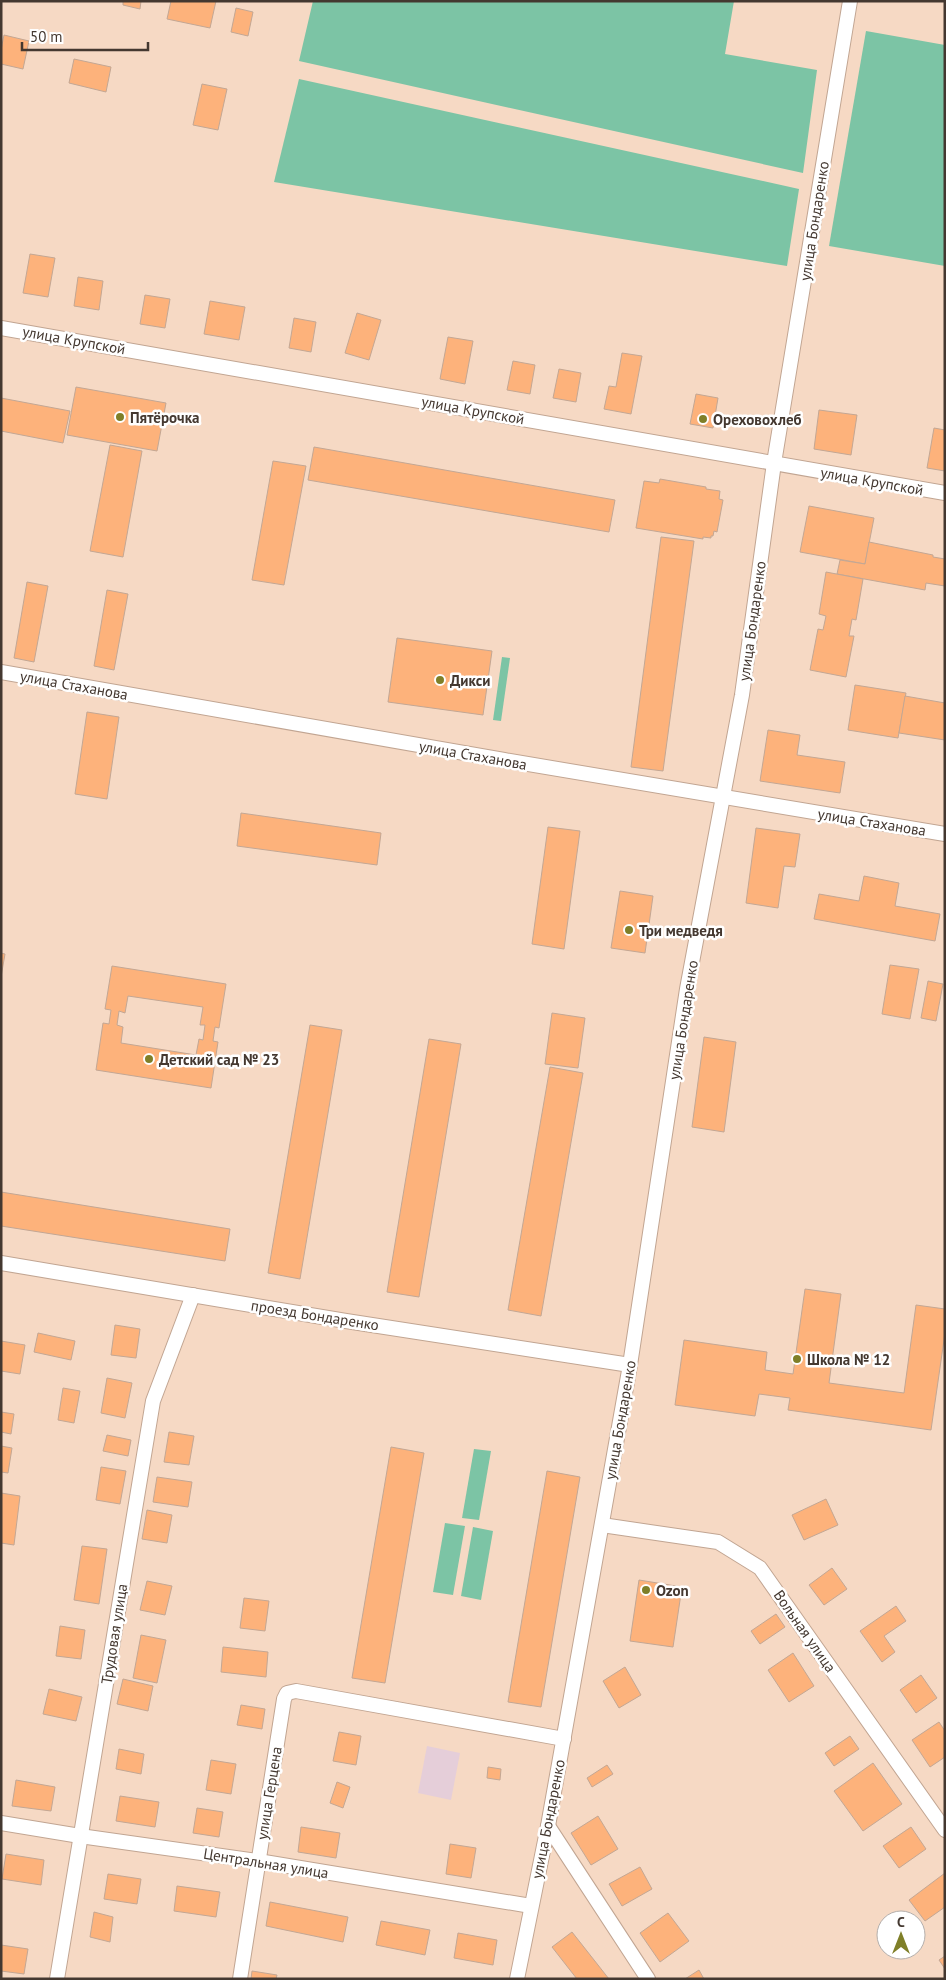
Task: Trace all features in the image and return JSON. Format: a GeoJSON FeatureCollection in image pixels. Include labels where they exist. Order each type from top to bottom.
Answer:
{"type":"FeatureCollection","features":[{"type":"Feature","properties":{"kind":"street","name":"улица Бондаренко"},"geometry":{"type":"LineString","coordinates":[[518,1979],[564,1739],[630,1365],[687,989],[742,695],[774,463],[850,1]]}},
{"type":"Feature","properties":{"kind":"street","name":"улица Крупской"},"geometry":{"type":"LineString","coordinates":[[1,328],[945,493]]}},
{"type":"Feature","properties":{"kind":"street","name":"улица Стаханова"},"geometry":{"type":"LineString","coordinates":[[1,672],[945,834]]}},
{"type":"Feature","properties":{"kind":"street","name":"проезд Бондаренко"},"geometry":{"type":"LineString","coordinates":[[1,1263],[630,1365]]}},
{"type":"Feature","properties":{"kind":"street","name":"Трудовая улица"},"geometry":{"type":"LineString","coordinates":[[57,1979],[153,1402],[193,1295]]}},
{"type":"Feature","properties":{"kind":"street","name":"Вольная улица"},"geometry":{"type":"LineString","coordinates":[[602,1525],[718,1542],[760,1568],[945,1830]]}},
{"type":"Feature","properties":{"kind":"street","name":"улица Герцена"},"geometry":{"type":"LineString","coordinates":[[240,1979],[284,1699],[287,1693],[312,1694],[564,1739]]}},
{"type":"Feature","properties":{"kind":"street","name":"Центральная улица"},"geometry":{"type":"LineString","coordinates":[[1,1823],[258,1861],[531,1906]]}},
{"type":"Feature","properties":{"kind":"street"},"geometry":{"type":"LineString","coordinates":[[548,1826],[648,1979]]}},
{"type":"Feature","properties":{"kind":"shaded area"},"geometry":{"type":"Polygon","coordinates":[[[427,1746],[460,1753],[451,1800],[418,1793],[427,1746]]]}},
{"type":"Feature","properties":{"kind":"green space"},"geometry":{"type":"Polygon","coordinates":[[[313,1],[734,1],[725,54],[817,70],[803,173],[299,61],[313,1]]]}},
{"type":"Feature","properties":{"kind":"green space"},"geometry":{"type":"Polygon","coordinates":[[[866,31],[945,45],[945,266],[829,246],[866,31]]]}},
{"type":"Feature","properties":{"kind":"green space"},"geometry":{"type":"Polygon","coordinates":[[[299,79],[799,189],[787,266],[274,182],[299,79]]]}},
{"type":"Feature","properties":{"kind":"green space"},"geometry":{"type":"Polygon","coordinates":[[[502,657],[510,658],[501,721],[493,720],[502,657]]]}},
{"type":"Feature","properties":{"kind":"green space"},"geometry":{"type":"Polygon","coordinates":[[[474,1449],[491,1451],[479,1520],[462,1518],[474,1449]]]}},
{"type":"Feature","properties":{"kind":"green space"},"geometry":{"type":"Polygon","coordinates":[[[445,1523],[465,1526],[453,1595],[433,1592],[445,1523]]]}},
{"type":"Feature","properties":{"kind":"green space"},"geometry":{"type":"Polygon","coordinates":[[[473,1527],[493,1531],[481,1600],[461,1596],[473,1527]]]}},
{"type":"Feature","properties":{"kind":"building"},"geometry":{"type":"Polygon","coordinates":[[[123,1],[141,1],[140,9],[123,5],[123,1]]]}},
{"type":"Feature","properties":{"kind":"building"},"geometry":{"type":"Polygon","coordinates":[[[171,1],[216,1],[210,28],[167,19],[171,1]]]}},
{"type":"Feature","properties":{"kind":"building"},"geometry":{"type":"Polygon","coordinates":[[[236,8],[253,12],[248,36],[231,32],[236,8]]]}},
{"type":"Feature","properties":{"kind":"building"},"geometry":{"type":"Polygon","coordinates":[[[4,35],[29,41],[23,69],[1,64],[4,35]]]}},
{"type":"Feature","properties":{"kind":"building"},"geometry":{"type":"Polygon","coordinates":[[[74,59],[111,67],[106,92],[69,83],[74,59]]]}},
{"type":"Feature","properties":{"kind":"building"},"geometry":{"type":"Polygon","coordinates":[[[202,84],[227,89],[218,130],[193,125],[202,84]]]}},
{"type":"Feature","properties":{"kind":"building"},"geometry":{"type":"Polygon","coordinates":[[[30,254],[55,258],[48,297],[23,293],[30,254]]]}},
{"type":"Feature","properties":{"kind":"building"},"geometry":{"type":"Polygon","coordinates":[[[78,277],[103,281],[99,310],[74,306],[78,277]]]}},
{"type":"Feature","properties":{"kind":"building"},"geometry":{"type":"Polygon","coordinates":[[[145,295],[170,299],[165,328],[140,324],[145,295]]]}},
{"type":"Feature","properties":{"kind":"building"},"geometry":{"type":"Polygon","coordinates":[[[210,301],[245,307],[239,340],[204,334],[210,301]]]}},
{"type":"Feature","properties":{"kind":"building"},"geometry":{"type":"Polygon","coordinates":[[[357,313],[381,320],[369,360],[345,353],[357,313]]]}},
{"type":"Feature","properties":{"kind":"building"},"geometry":{"type":"Polygon","coordinates":[[[294,318],[316,322],[311,352],[289,348],[294,318]]]}},
{"type":"Feature","properties":{"kind":"building"},"geometry":{"type":"Polygon","coordinates":[[[448,337],[473,341],[465,384],[440,379],[448,337]]]}},
{"type":"Feature","properties":{"kind":"building"},"geometry":{"type":"Polygon","coordinates":[[[622,353],[642,356],[631,414],[604,409],[609,386],[616,387],[622,353]]]}},
{"type":"Feature","properties":{"kind":"building"},"geometry":{"type":"Polygon","coordinates":[[[513,361],[535,365],[530,394],[507,390],[513,361]]]}},
{"type":"Feature","properties":{"kind":"building"},"geometry":{"type":"Polygon","coordinates":[[[559,369],[581,373],[576,402],[553,398],[559,369]]]}},
{"type":"Feature","properties":{"kind":"building"},"geometry":{"type":"Polygon","coordinates":[[[76,387],[166,403],[157,451],[67,435],[76,387]]]}},
{"type":"Feature","properties":{"kind":"building"},"geometry":{"type":"Polygon","coordinates":[[[696,394],[718,398],[713,428],[690,424],[696,394]]]}},
{"type":"Feature","properties":{"kind":"building"},"geometry":{"type":"Polygon","coordinates":[[[1,398],[70,411],[63,443],[1,431],[1,398]]]}},
{"type":"Feature","properties":{"kind":"building"},"geometry":{"type":"Polygon","coordinates":[[[819,410],[857,415],[851,455],[814,449],[819,410]]]}},
{"type":"Feature","properties":{"kind":"building"},"geometry":{"type":"Polygon","coordinates":[[[934,428],[945,430],[945,471],[927,468],[934,428]]]}},
{"type":"Feature","properties":{"kind":"building"},"geometry":{"type":"Polygon","coordinates":[[[110,445],[142,451],[123,557],[90,551],[110,445]]]}},
{"type":"Feature","properties":{"kind":"building"},"geometry":{"type":"Polygon","coordinates":[[[314,447],[615,500],[609,532],[308,480],[314,447]]]}},
{"type":"Feature","properties":{"kind":"building"},"geometry":{"type":"Polygon","coordinates":[[[273,461],[306,466],[284,585],[252,580],[273,461]]]}},
{"type":"Feature","properties":{"kind":"building"},"geometry":{"type":"Polygon","coordinates":[[[660,479],[720,491],[719,499],[723,500],[717,532],[714,531],[711,538],[703,537],[703,539],[636,528],[644,481],[659,483],[660,479]]]}},
{"type":"Feature","properties":{"kind":"building"},"geometry":{"type":"Polygon","coordinates":[[[809,506],[874,518],[865,564],[800,552],[809,506]]]}},
{"type":"Feature","properties":{"kind":"building"},"geometry":{"type":"Polygon","coordinates":[[[661,537],[694,541],[663,771],[631,767],[661,537]]]}},
{"type":"Feature","properties":{"kind":"building"},"geometry":{"type":"Polygon","coordinates":[[[869,542],[945,559],[945,586],[926,583],[925,590],[837,574],[840,560],[865,564],[869,542]]]}},
{"type":"Feature","properties":{"kind":"building"},"geometry":{"type":"Polygon","coordinates":[[[826,572],[863,579],[856,620],[852,619],[849,636],[854,636],[846,677],[810,670],[818,629],[823,630],[826,616],[819,614],[826,572]]]}},
{"type":"Feature","properties":{"kind":"building"},"geometry":{"type":"Polygon","coordinates":[[[27,582],[48,586],[34,662],[14,658],[27,582]]]}},
{"type":"Feature","properties":{"kind":"building"},"geometry":{"type":"Polygon","coordinates":[[[107,590],[128,594],[114,670],[94,666],[107,590]]]}},
{"type":"Feature","properties":{"kind":"building"},"geometry":{"type":"Polygon","coordinates":[[[397,638],[492,651],[483,715],[388,702],[397,638]]]}},
{"type":"Feature","properties":{"kind":"building"},"geometry":{"type":"Polygon","coordinates":[[[855,685],[906,693],[898,738],[848,730],[855,685]]]}},
{"type":"Feature","properties":{"kind":"building"},"geometry":{"type":"Polygon","coordinates":[[[905,696],[945,703],[945,740],[899,733],[905,696]]]}},
{"type":"Feature","properties":{"kind":"building"},"geometry":{"type":"Polygon","coordinates":[[[87,712],[119,717],[107,799],[75,794],[87,712]]]}},
{"type":"Feature","properties":{"kind":"building"},"geometry":{"type":"Polygon","coordinates":[[[768,730],[800,735],[797,755],[845,762],[840,793],[760,781],[768,730]]]}},
{"type":"Feature","properties":{"kind":"building"},"geometry":{"type":"Polygon","coordinates":[[[241,813],[381,833],[377,865],[237,846],[241,813]]]}},
{"type":"Feature","properties":{"kind":"building"},"geometry":{"type":"Polygon","coordinates":[[[548,827],[580,831],[564,949],[532,944],[548,827]]]}},
{"type":"Feature","properties":{"kind":"building"},"geometry":{"type":"Polygon","coordinates":[[[756,828],[800,834],[795,867],[784,866],[778,908],[746,903],[756,828]]]}},
{"type":"Feature","properties":{"kind":"building"},"geometry":{"type":"Polygon","coordinates":[[[864,876],[899,883],[895,906],[940,914],[935,941],[814,919],[819,894],[859,901],[864,876]]]}},
{"type":"Feature","properties":{"kind":"building"},"geometry":{"type":"Polygon","coordinates":[[[620,891],[653,896],[645,953],[611,948],[620,891]]]}},
{"type":"Feature","properties":{"kind":"building"},"geometry":{"type":"Polygon","coordinates":[[[1,953],[5,954],[1,977],[1,953]]]}},
{"type":"Feature","properties":{"kind":"building"},"geometry":{"type":"Polygon","coordinates":[[[890,965],[919,969],[910,1019],[882,1014],[890,965]]]}},
{"type":"Feature","properties":{"kind":"building"},"geometry":{"type":"Polygon","coordinates":[[[112,966],[226,984],[219,1028],[215,1027],[213,1041],[218,1042],[211,1088],[96,1070],[103,1023],[109,1024],[111,1010],[105,1009],[112,966]],[[128,996],[125,1013],[119,1011],[117,1025],[123,1027],[121,1043],[196,1055],[199,1039],[203,1040],[205,1025],[200,1025],[203,1007],[128,996]]]}},
{"type":"Feature","properties":{"kind":"building"},"geometry":{"type":"Polygon","coordinates":[[[928,981],[943,984],[936,1021],[921,1018],[928,981]]]}},
{"type":"Feature","properties":{"kind":"building"},"geometry":{"type":"Polygon","coordinates":[[[552,1013],[585,1018],[578,1068],[545,1064],[552,1013]]]}},
{"type":"Feature","properties":{"kind":"building"},"geometry":{"type":"Polygon","coordinates":[[[310,1025],[342,1030],[300,1279],[268,1273],[310,1025]]]}},
{"type":"Feature","properties":{"kind":"building"},"geometry":{"type":"Polygon","coordinates":[[[704,1037],[736,1042],[724,1132],[692,1127],[704,1037]]]}},
{"type":"Feature","properties":{"kind":"building"},"geometry":{"type":"Polygon","coordinates":[[[429,1039],[461,1044],[419,1297],[387,1292],[429,1039]]]}},
{"type":"Feature","properties":{"kind":"building"},"geometry":{"type":"Polygon","coordinates":[[[550,1067],[583,1073],[541,1316],[508,1310],[550,1067]]]}},
{"type":"Feature","properties":{"kind":"building"},"geometry":{"type":"Polygon","coordinates":[[[1,1192],[230,1229],[225,1261],[1,1226],[1,1192]]]}},
{"type":"Feature","properties":{"kind":"building"},"geometry":{"type":"Polygon","coordinates":[[[805,1289],[841,1294],[829,1383],[904,1393],[916,1305],[945,1309],[945,1333],[931,1430],[788,1410],[790,1398],[759,1394],[755,1416],[675,1405],[684,1340],[767,1352],[765,1370],[793,1374],[805,1289]]]}},
{"type":"Feature","properties":{"kind":"building"},"geometry":{"type":"Polygon","coordinates":[[[115,1325],[140,1329],[136,1358],[111,1355],[115,1325]]]}},
{"type":"Feature","properties":{"kind":"building"},"geometry":{"type":"Polygon","coordinates":[[[38,1333],[75,1341],[71,1360],[34,1352],[38,1333]]]}},
{"type":"Feature","properties":{"kind":"building"},"geometry":{"type":"Polygon","coordinates":[[[1,1341],[25,1345],[20,1374],[1,1371],[1,1341]]]}},
{"type":"Feature","properties":{"kind":"building"},"geometry":{"type":"Polygon","coordinates":[[[107,1378],[132,1383],[125,1418],[101,1413],[107,1378]]]}},
{"type":"Feature","properties":{"kind":"building"},"geometry":{"type":"Polygon","coordinates":[[[63,1388],[80,1391],[74,1423],[58,1420],[63,1388]]]}},
{"type":"Feature","properties":{"kind":"building"},"geometry":{"type":"Polygon","coordinates":[[[1,1412],[14,1414],[11,1434],[1,1432],[1,1412]]]}},
{"type":"Feature","properties":{"kind":"building"},"geometry":{"type":"Polygon","coordinates":[[[169,1432],[194,1436],[189,1465],[164,1462],[169,1432]]]}},
{"type":"Feature","properties":{"kind":"building"},"geometry":{"type":"Polygon","coordinates":[[[107,1435],[131,1440],[128,1456],[103,1451],[107,1435]]]}},
{"type":"Feature","properties":{"kind":"building"},"geometry":{"type":"Polygon","coordinates":[[[1,1446],[12,1448],[8,1473],[1,1472],[1,1446]]]}},
{"type":"Feature","properties":{"kind":"building"},"geometry":{"type":"Polygon","coordinates":[[[391,1447],[424,1453],[385,1683],[352,1678],[391,1447]]]}},
{"type":"Feature","properties":{"kind":"building"},"geometry":{"type":"Polygon","coordinates":[[[101,1467],[126,1471],[120,1504],[96,1500],[101,1467]]]}},
{"type":"Feature","properties":{"kind":"building"},"geometry":{"type":"Polygon","coordinates":[[[547,1471],[580,1477],[541,1707],[508,1702],[547,1471]]]}},
{"type":"Feature","properties":{"kind":"building"},"geometry":{"type":"Polygon","coordinates":[[[157,1477],[192,1482],[188,1507],[153,1502],[157,1477]]]}},
{"type":"Feature","properties":{"kind":"building"},"geometry":{"type":"Polygon","coordinates":[[[1,1493],[20,1496],[14,1545],[1,1543],[1,1493]]]}},
{"type":"Feature","properties":{"kind":"building"},"geometry":{"type":"Polygon","coordinates":[[[826,1499],[838,1525],[804,1540],[792,1515],[826,1499]]]}},
{"type":"Feature","properties":{"kind":"building"},"geometry":{"type":"Polygon","coordinates":[[[147,1510],[172,1515],[167,1543],[142,1539],[147,1510]]]}},
{"type":"Feature","properties":{"kind":"building"},"geometry":{"type":"Polygon","coordinates":[[[82,1546],[107,1549],[99,1604],[74,1600],[82,1546]]]}},
{"type":"Feature","properties":{"kind":"building"},"geometry":{"type":"Polygon","coordinates":[[[832,1568],[847,1589],[824,1605],[809,1585],[832,1568]]]}},
{"type":"Feature","properties":{"kind":"building"},"geometry":{"type":"Polygon","coordinates":[[[639,1580],[682,1587],[673,1647],[630,1641],[639,1580]]]}},
{"type":"Feature","properties":{"kind":"building"},"geometry":{"type":"Polygon","coordinates":[[[147,1581],[172,1586],[165,1615],[140,1610],[147,1581]]]}},
{"type":"Feature","properties":{"kind":"building"},"geometry":{"type":"Polygon","coordinates":[[[244,1598],[269,1601],[265,1631],[240,1628],[244,1598]]]}},
{"type":"Feature","properties":{"kind":"building"},"geometry":{"type":"Polygon","coordinates":[[[896,1606],[906,1621],[884,1636],[895,1652],[882,1662],[860,1631],[896,1606]]]}},
{"type":"Feature","properties":{"kind":"building"},"geometry":{"type":"Polygon","coordinates":[[[776,1614],[785,1627],[760,1644],[751,1631],[776,1614]]]}},
{"type":"Feature","properties":{"kind":"building"},"geometry":{"type":"Polygon","coordinates":[[[60,1626],[85,1630],[81,1659],[56,1656],[60,1626]]]}},
{"type":"Feature","properties":{"kind":"building"},"geometry":{"type":"Polygon","coordinates":[[[141,1635],[166,1640],[157,1683],[133,1678],[141,1635]]]}},
{"type":"Feature","properties":{"kind":"building"},"geometry":{"type":"Polygon","coordinates":[[[223,1647],[268,1652],[266,1677],[221,1672],[223,1647]]]}},
{"type":"Feature","properties":{"kind":"building"},"geometry":{"type":"Polygon","coordinates":[[[793,1653],[814,1686],[789,1702],[768,1670],[793,1653]]]}},
{"type":"Feature","properties":{"kind":"building"},"geometry":{"type":"Polygon","coordinates":[[[625,1667],[641,1695],[619,1708],[603,1681],[625,1667]]]}},
{"type":"Feature","properties":{"kind":"building"},"geometry":{"type":"Polygon","coordinates":[[[921,1675],[937,1698],[916,1713],[900,1690],[921,1675]]]}},
{"type":"Feature","properties":{"kind":"building"},"geometry":{"type":"Polygon","coordinates":[[[123,1679],[153,1686],[148,1711],[117,1704],[123,1679]]]}},
{"type":"Feature","properties":{"kind":"building"},"geometry":{"type":"Polygon","coordinates":[[[49,1689],[82,1697],[76,1721],[43,1714],[49,1689]]]}},
{"type":"Feature","properties":{"kind":"building"},"geometry":{"type":"Polygon","coordinates":[[[241,1705],[265,1709],[262,1729],[237,1725],[241,1705]]]}},
{"type":"Feature","properties":{"kind":"building"},"geometry":{"type":"Polygon","coordinates":[[[939,1722],[945,1731],[945,1757],[930,1767],[912,1740],[939,1722]]]}},
{"type":"Feature","properties":{"kind":"building"},"geometry":{"type":"Polygon","coordinates":[[[339,1732],[361,1736],[356,1765],[333,1761],[339,1732]]]}},
{"type":"Feature","properties":{"kind":"building"},"geometry":{"type":"Polygon","coordinates":[[[850,1736],[859,1749],[834,1766],[825,1753],[850,1736]]]}},
{"type":"Feature","properties":{"kind":"building"},"geometry":{"type":"Polygon","coordinates":[[[119,1749],[144,1754],[141,1774],[116,1769],[119,1749]]]}},
{"type":"Feature","properties":{"kind":"building"},"geometry":{"type":"Polygon","coordinates":[[[211,1760],[236,1764],[231,1794],[206,1790],[211,1760]]]}},
{"type":"Feature","properties":{"kind":"building"},"geometry":{"type":"Polygon","coordinates":[[[873,1763],[902,1804],[863,1831],[834,1791],[873,1763]]]}},
{"type":"Feature","properties":{"kind":"building"},"geometry":{"type":"Polygon","coordinates":[[[607,1765],[613,1774],[592,1787],[587,1778],[607,1765]]]}},
{"type":"Feature","properties":{"kind":"building"},"geometry":{"type":"Polygon","coordinates":[[[488,1767],[501,1769],[500,1780],[487,1778],[488,1767]]]}},
{"type":"Feature","properties":{"kind":"building"},"geometry":{"type":"Polygon","coordinates":[[[16,1780],[55,1787],[51,1811],[12,1806],[16,1780]]]}},
{"type":"Feature","properties":{"kind":"building"},"geometry":{"type":"Polygon","coordinates":[[[337,1782],[350,1787],[343,1808],[330,1803],[337,1782]]]}},
{"type":"Feature","properties":{"kind":"building"},"geometry":{"type":"Polygon","coordinates":[[[120,1796],[159,1802],[155,1827],[116,1821],[120,1796]]]}},
{"type":"Feature","properties":{"kind":"building"},"geometry":{"type":"Polygon","coordinates":[[[197,1808],[223,1812],[219,1837],[193,1833],[197,1808]]]}},
{"type":"Feature","properties":{"kind":"building"},"geometry":{"type":"Polygon","coordinates":[[[598,1816],[618,1849],[591,1865],[571,1833],[598,1816]]]}},
{"type":"Feature","properties":{"kind":"building"},"geometry":{"type":"Polygon","coordinates":[[[301,1827],[340,1833],[336,1858],[298,1852],[301,1827]]]}},
{"type":"Feature","properties":{"kind":"building"},"geometry":{"type":"Polygon","coordinates":[[[911,1827],[926,1849],[899,1868],[883,1846],[911,1827]]]}},
{"type":"Feature","properties":{"kind":"building"},"geometry":{"type":"Polygon","coordinates":[[[450,1844],[476,1848],[471,1878],[446,1874],[450,1844]]]}},
{"type":"Feature","properties":{"kind":"building"},"geometry":{"type":"Polygon","coordinates":[[[6,1854],[44,1860],[41,1885],[2,1879],[6,1854]]]}},
{"type":"Feature","properties":{"kind":"building"},"geometry":{"type":"Polygon","coordinates":[[[640,1867],[652,1889],[622,1906],[609,1884],[640,1867]]]}},
{"type":"Feature","properties":{"kind":"building"},"geometry":{"type":"Polygon","coordinates":[[[945,1873],[945,1907],[926,1920],[926,1910],[917,1910],[909,1900],[945,1873]]]}},
{"type":"Feature","properties":{"kind":"building"},"geometry":{"type":"Polygon","coordinates":[[[108,1874],[141,1879],[137,1904],[104,1899],[108,1874]]]}},
{"type":"Feature","properties":{"kind":"building"},"geometry":{"type":"Polygon","coordinates":[[[177,1886],[220,1892],[216,1917],[174,1911],[177,1886]]]}},
{"type":"Feature","properties":{"kind":"building"},"geometry":{"type":"Polygon","coordinates":[[[270,1902],[348,1917],[343,1942],[266,1926],[270,1902]]]}},
{"type":"Feature","properties":{"kind":"building"},"geometry":{"type":"Polygon","coordinates":[[[94,1912],[113,1917],[110,1942],[90,1937],[94,1912]]]}},
{"type":"Feature","properties":{"kind":"building"},"geometry":{"type":"Polygon","coordinates":[[[668,1913],[689,1941],[660,1962],[640,1933],[668,1913]]]}},
{"type":"Feature","properties":{"kind":"building"},"geometry":{"type":"Polygon","coordinates":[[[381,1921],[430,1930],[425,1955],[376,1945],[381,1921]]]}},
{"type":"Feature","properties":{"kind":"building"},"geometry":{"type":"Polygon","coordinates":[[[572,1932],[609,1979],[577,1979],[552,1947],[572,1932]]]}},
{"type":"Feature","properties":{"kind":"building"},"geometry":{"type":"Polygon","coordinates":[[[458,1933],[497,1940],[493,1965],[454,1958],[458,1933]]]}},
{"type":"Feature","properties":{"kind":"building"},"geometry":{"type":"Polygon","coordinates":[[[1,1945],[28,1949],[24,1974],[1,1971],[1,1945]]]}},
{"type":"Feature","properties":{"kind":"building"},"geometry":{"type":"Polygon","coordinates":[[[945,1956],[945,1969],[939,1960],[945,1956]]]}},
{"type":"Feature","properties":{"kind":"building"},"geometry":{"type":"Polygon","coordinates":[[[699,1970],[704,1979],[685,1979],[699,1970]]]}},
{"type":"Feature","properties":{"kind":"building"},"geometry":{"type":"Polygon","coordinates":[[[252,1971],[277,1975],[276,1979],[251,1979],[252,1971]]]}},
{"type":"Feature","properties":{"kind":"place","name":"Пятёрочка"},"geometry":{"type":"Point","coordinates":[120,417]}},
{"type":"Feature","properties":{"kind":"place","name":"Ореховохлеб"},"geometry":{"type":"Point","coordinates":[703,419]}},
{"type":"Feature","properties":{"kind":"place","name":"Дикси"},"geometry":{"type":"Point","coordinates":[440,680]}},
{"type":"Feature","properties":{"kind":"place","name":"Три медведя"},"geometry":{"type":"Point","coordinates":[629,930]}},
{"type":"Feature","properties":{"kind":"place","name":"Детский сад № 23"},"geometry":{"type":"Point","coordinates":[149,1059]}},
{"type":"Feature","properties":{"kind":"place","name":"Школа № 12"},"geometry":{"type":"Point","coordinates":[797,1359]}},
{"type":"Feature","properties":{"kind":"place","name":"Ozon"},"geometry":{"type":"Point","coordinates":[646,1590]}}]}
